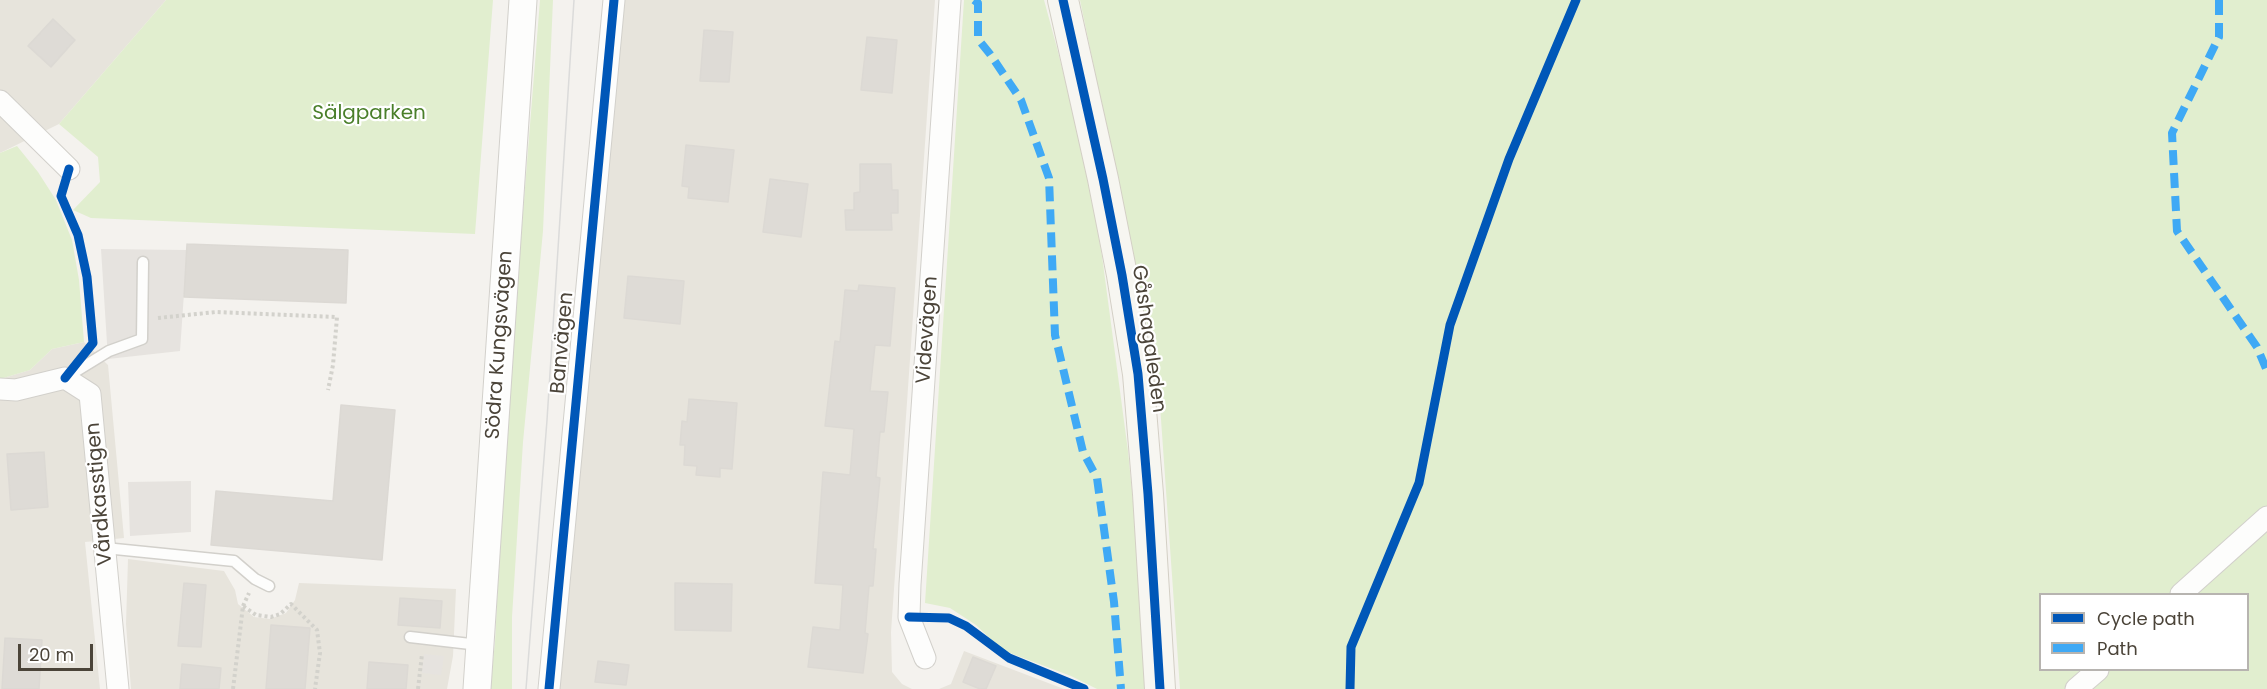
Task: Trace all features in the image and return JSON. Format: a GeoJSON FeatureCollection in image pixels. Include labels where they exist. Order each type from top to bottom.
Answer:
{"type":"FeatureCollection","features":[{"type":"Feature","properties":{"kind":"main road","name":"Gåshagaleden"},"geometry":{"type":"LineString","coordinates":[[1063,0],[1103,179],[1138,374],[1160,689]]}},
{"type":"Feature","properties":{"kind":"street","name":"Södra Kungsvägen"},"geometry":{"type":"LineString","coordinates":[[477,689],[524,0]]}},
{"type":"Feature","properties":{"kind":"street","name":"Banvägen"},"geometry":{"type":"LineString","coordinates":[[549,689],[614,0]]}},
{"type":"Feature","properties":{"kind":"street","name":"Videvägen"},"geometry":{"type":"LineString","coordinates":[[925,658],[909,617],[910,584],[950,0]]}},
{"type":"Feature","properties":{"kind":"street"},"geometry":{"type":"LineString","coordinates":[[0,101],[69,169]]}},
{"type":"Feature","properties":{"kind":"street"},"geometry":{"type":"LineString","coordinates":[[0,389],[16,390],[65,378]]}},
{"type":"Feature","properties":{"kind":"street","name":"Vårdkasstigen"},"geometry":{"type":"LineString","coordinates":[[65,378],[90,394],[118,689]]}},
{"type":"Feature","properties":{"kind":"street"},"geometry":{"type":"LineString","coordinates":[[2182,593],[2267,517]]}},
{"type":"Feature","properties":{"kind":"street"},"geometry":{"type":"LineString","coordinates":[[2076,689],[2096,671]]}},
{"type":"Feature","properties":{"kind":"lane"},"geometry":{"type":"LineString","coordinates":[[65,378],[109,351],[142,339],[143,262]]}},
{"type":"Feature","properties":{"kind":"lane"},"geometry":{"type":"LineString","coordinates":[[105,548],[234,561],[255,579],[268,586]]}},
{"type":"Feature","properties":{"kind":"lane"},"geometry":{"type":"LineString","coordinates":[[410,637],[480,645]]}},
{"type":"Feature","properties":{"kind":"path"},"geometry":{"type":"LineString","coordinates":[[142,320],[216,312],[337,317],[333,365],[328,390]]}},
{"type":"Feature","properties":{"kind":"path"},"geometry":{"type":"LineString","coordinates":[[233,689],[243,606],[256,615],[271,617],[280,614],[291,604],[317,630],[320,653],[315,689]]}},
{"type":"Feature","properties":{"kind":"path"},"geometry":{"type":"LineString","coordinates":[[418,689],[424,639]]}},
{"type":"Feature","properties":{"kind":"shaded area"},"geometry":{"type":"Polygon","coordinates":[[[0,0],[166,0],[59,124],[0,153],[0,0]]]}},
{"type":"Feature","properties":{"kind":"shaded area"},"geometry":{"type":"Polygon","coordinates":[[[624,0],[935,0],[891,632],[892,672],[902,684],[912,689],[558,689],[581,466],[584,351],[624,0]]]}},
{"type":"Feature","properties":{"kind":"shaded area"},"geometry":{"type":"Polygon","coordinates":[[[101,249],[187,250],[180,351],[108,359],[101,249]]]}},
{"type":"Feature","properties":{"kind":"shaded area"},"geometry":{"type":"Polygon","coordinates":[[[84,342],[108,365],[124,538],[85,542],[100,689],[0,689],[0,379],[30,370],[52,349],[84,342]]]}},
{"type":"Feature","properties":{"kind":"shaded area"},"geometry":{"type":"Polygon","coordinates":[[[191,481],[191,532],[130,536],[128,482],[191,481]]]}},
{"type":"Feature","properties":{"kind":"shaded area"},"geometry":{"type":"Polygon","coordinates":[[[128,559],[224,571],[235,590],[238,604],[254,617],[270,619],[286,613],[295,600],[299,583],[456,589],[453,656],[447,689],[131,689],[126,624],[128,559]]]}},
{"type":"Feature","properties":{"kind":"shaded area"},"geometry":{"type":"Polygon","coordinates":[[[964,651],[1064,689],[939,689],[951,684],[964,651]]]}},
{"type":"Feature","properties":{"kind":"shaded area"},"geometry":{"type":"Polygon","coordinates":[[[424,654],[444,656],[441,675],[422,673],[424,654]]]}},
{"type":"Feature","properties":{"kind":"green space","name":"Sälgparken"},"geometry":{"type":"Polygon","coordinates":[[[166,0],[493,0],[475,234],[91,218],[73,210],[100,182],[98,157],[59,124],[166,0]]]}},
{"type":"Feature","properties":{"kind":"green space"},"geometry":{"type":"Polygon","coordinates":[[[540,0],[553,0],[543,231],[523,442],[512,617],[512,689],[490,689],[495,642],[506,425],[540,0]]]}},
{"type":"Feature","properties":{"kind":"green space"},"geometry":{"type":"Polygon","coordinates":[[[964,0],[1044,0],[1057,48],[1084,155],[1102,256],[1128,451],[1145,623],[1148,689],[1097,689],[1071,676],[1002,650],[976,625],[950,608],[925,603],[964,0]]]}},
{"type":"Feature","properties":{"kind":"green space"},"geometry":{"type":"Polygon","coordinates":[[[1080,0],[2267,0],[2267,689],[1180,689],[1158,377],[1080,0]]]}},
{"type":"Feature","properties":{"kind":"green space"},"geometry":{"type":"Polygon","coordinates":[[[17,146],[38,172],[56,200],[72,240],[79,280],[84,342],[52,349],[30,370],[0,379],[0,153],[17,146]]]}},
{"type":"Feature","properties":{"kind":"building"},"geometry":{"type":"Polygon","coordinates":[[[53,19],[75,40],[51,67],[28,46],[53,19]]]}},
{"type":"Feature","properties":{"kind":"building"},"geometry":{"type":"Polygon","coordinates":[[[704,30],[733,32],[729,82],[700,81],[704,30]]]}},
{"type":"Feature","properties":{"kind":"building"},"geometry":{"type":"Polygon","coordinates":[[[867,37],[897,40],[892,93],[861,90],[867,37]]]}},
{"type":"Feature","properties":{"kind":"building"},"geometry":{"type":"Polygon","coordinates":[[[686,145],[734,150],[728,202],[688,198],[689,187],[682,186],[686,145]]]}},
{"type":"Feature","properties":{"kind":"building"},"geometry":{"type":"Polygon","coordinates":[[[860,164],[891,164],[892,190],[898,190],[898,213],[891,213],[892,230],[846,230],[845,210],[854,210],[854,193],[860,192],[860,164]]]}},
{"type":"Feature","properties":{"kind":"building"},"geometry":{"type":"Polygon","coordinates":[[[770,179],[808,184],[801,237],[763,232],[770,179]]]}},
{"type":"Feature","properties":{"kind":"building"},"geometry":{"type":"Polygon","coordinates":[[[187,244],[348,250],[346,303],[184,297],[187,244]]]}},
{"type":"Feature","properties":{"kind":"building"},"geometry":{"type":"Polygon","coordinates":[[[628,276],[684,281],[680,324],[624,318],[628,276]]]}},
{"type":"Feature","properties":{"kind":"building"},"geometry":{"type":"Polygon","coordinates":[[[859,285],[895,288],[890,346],[875,345],[870,391],[888,392],[884,432],[880,432],[876,477],[880,478],[873,549],[876,549],[873,586],[869,586],[865,633],[868,634],[863,673],[808,667],[813,627],[840,630],[843,585],[815,583],[823,472],[850,475],[854,429],[825,426],[835,341],[840,342],[845,290],[858,291],[859,285]]]}},
{"type":"Feature","properties":{"kind":"building"},"geometry":{"type":"Polygon","coordinates":[[[689,399],[737,403],[732,469],[720,468],[720,477],[696,475],[697,466],[684,465],[685,445],[680,445],[682,421],[687,422],[689,399]]]}},
{"type":"Feature","properties":{"kind":"building"},"geometry":{"type":"Polygon","coordinates":[[[341,405],[395,410],[382,560],[211,545],[216,491],[333,501],[341,405]]]}},
{"type":"Feature","properties":{"kind":"building"},"geometry":{"type":"Polygon","coordinates":[[[44,452],[48,507],[11,510],[7,454],[44,452]]]}},
{"type":"Feature","properties":{"kind":"building"},"geometry":{"type":"Polygon","coordinates":[[[184,583],[206,585],[201,647],[178,646],[184,583]]]}},
{"type":"Feature","properties":{"kind":"building"},"geometry":{"type":"Polygon","coordinates":[[[675,583],[732,584],[731,631],[675,630],[675,583]]]}},
{"type":"Feature","properties":{"kind":"building"},"geometry":{"type":"Polygon","coordinates":[[[400,598],[442,601],[440,628],[398,625],[400,598]]]}},
{"type":"Feature","properties":{"kind":"building"},"geometry":{"type":"Polygon","coordinates":[[[271,625],[310,628],[305,689],[266,689],[271,625]]]}},
{"type":"Feature","properties":{"kind":"building"},"geometry":{"type":"Polygon","coordinates":[[[5,638],[42,640],[39,689],[2,689],[5,638]]]}},
{"type":"Feature","properties":{"kind":"building"},"geometry":{"type":"Polygon","coordinates":[[[973,657],[996,666],[986,689],[963,682],[973,657]]]}},
{"type":"Feature","properties":{"kind":"building"},"geometry":{"type":"Polygon","coordinates":[[[598,661],[629,665],[626,685],[595,682],[598,661]]]}},
{"type":"Feature","properties":{"kind":"building"},"geometry":{"type":"Polygon","coordinates":[[[369,662],[408,665],[406,689],[367,689],[369,662]]]}},
{"type":"Feature","properties":{"kind":"building"},"geometry":{"type":"Polygon","coordinates":[[[182,664],[221,668],[219,689],[180,689],[182,664]]]}},
{"type":"Feature","properties":{"kind":"tram line"},"geometry":{"type":"LineString","coordinates":[[526,689],[547,420],[574,0]]}},
{"type":"Feature","properties":{"kind":"marked path"},"geometry":{"type":"LineString","coordinates":[[974,0],[978,3],[978,39],[1021,100],[1049,178],[1055,335],[1083,452],[1097,478],[1114,602],[1121,689]]}},
{"type":"Feature","properties":{"kind":"marked path"},"geometry":{"type":"LineString","coordinates":[[2219,0],[2219,37],[2172,133],[2177,231],[2257,347],[2267,371]]}},
{"type":"Feature","properties":{"kind":"cycle path"},"geometry":{"type":"LineString","coordinates":[[549,689],[614,0]]}},
{"type":"Feature","properties":{"kind":"cycle path"},"geometry":{"type":"LineString","coordinates":[[1063,0],[1103,179],[1138,374],[1160,689]]}},
{"type":"Feature","properties":{"kind":"cycle path"},"geometry":{"type":"LineString","coordinates":[[1350,689],[1351,647],[1419,483],[1450,325],[1509,159],[1576,0]]}},
{"type":"Feature","properties":{"kind":"cycle path"},"geometry":{"type":"LineString","coordinates":[[65,378],[93,343],[87,277],[78,235],[61,196],[69,169]]}},
{"type":"Feature","properties":{"kind":"cycle path"},"geometry":{"type":"LineString","coordinates":[[909,617],[949,618],[966,626],[1009,658],[1084,689]]}}]}
